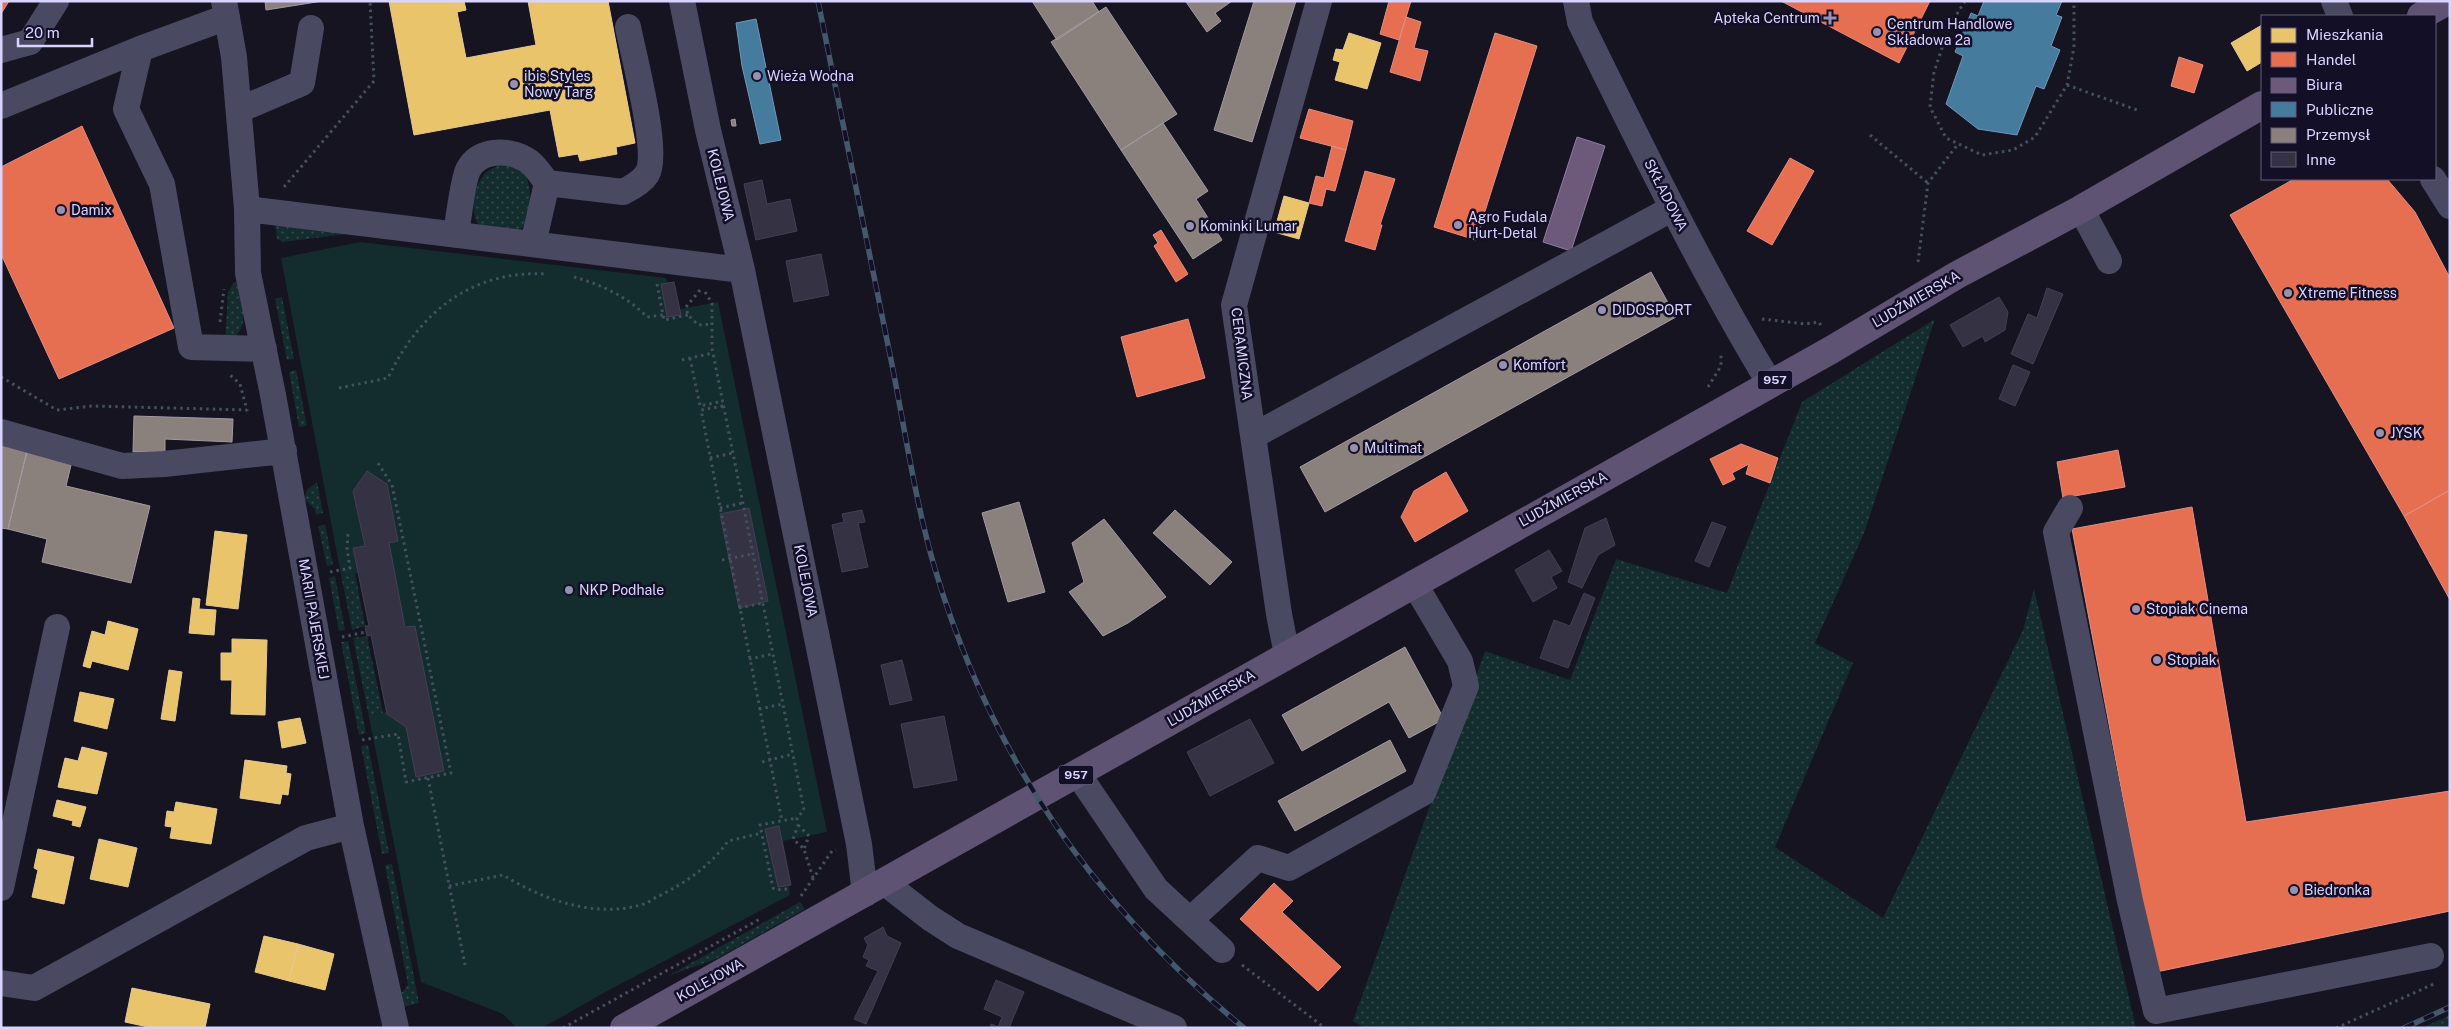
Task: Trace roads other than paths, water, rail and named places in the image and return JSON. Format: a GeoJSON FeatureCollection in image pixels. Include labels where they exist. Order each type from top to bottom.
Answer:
{"type":"FeatureCollection","features":[{"type":"Feature","properties":{"kind":"main road"},"geometry":{"type":"LineString","coordinates":[[2423,15],[2448,1]]}},
{"type":"Feature","properties":{"kind":"main road","name":"LUDŹMIERSKA"},"geometry":{"type":"LineString","coordinates":[[874,888],[1769,382],[1831,350],[1957,275],[2081,208],[2261,106]]}},
{"type":"Feature","properties":{"kind":"main road","name":"KOLEJOWA"},"geometry":{"type":"LineString","coordinates":[[624,1028],[874,888]]}},
{"type":"Feature","properties":{"kind":"street"},"geometry":{"type":"LineString","coordinates":[[1,50],[30,42],[56,1]]}},
{"type":"Feature","properties":{"kind":"street","name":"KOLEJOWA"},"geometry":{"type":"LineString","coordinates":[[682,1],[708,130],[742,270],[857,834],[874,888]]}},
{"type":"Feature","properties":{"kind":"street","name":"CERAMICZNA"},"geometry":{"type":"LineString","coordinates":[[1287,655],[1234,305],[1319,1]]}},
{"type":"Feature","properties":{"kind":"street","name":"SKŁADOWA"},"geometry":{"type":"LineString","coordinates":[[1576,1],[1580,22],[1673,208],[1740,333],[1769,382]]}},
{"type":"Feature","properties":{"kind":"street"},"geometry":{"type":"LineString","coordinates":[[2334,1],[2340,15]]}},
{"type":"Feature","properties":{"kind":"street"},"geometry":{"type":"LineString","coordinates":[[1,106],[140,49],[225,9]]}},
{"type":"Feature","properties":{"kind":"street","name":"MARII PAJERSKIEJ"},"geometry":{"type":"LineString","coordinates":[[225,9],[234,58],[239,110],[246,209],[248,273],[284,451],[351,826],[396,1028]]}},
{"type":"Feature","properties":{"kind":"street"},"geometry":{"type":"LineString","coordinates":[[456,235],[468,170],[476,159],[492,152],[505,152],[524,158],[547,183],[623,192],[647,174],[652,161],[648,128],[628,27]]}},
{"type":"Feature","properties":{"kind":"street"},"geometry":{"type":"LineString","coordinates":[[239,110],[302,83],[311,28]]}},
{"type":"Feature","properties":{"kind":"street"},"geometry":{"type":"LineString","coordinates":[[140,49],[126,110],[162,184],[191,347],[264,349]]}},
{"type":"Feature","properties":{"kind":"street"},"geometry":{"type":"LineString","coordinates":[[2434,180],[2450,206]]}},
{"type":"Feature","properties":{"kind":"street"},"geometry":{"type":"LineString","coordinates":[[534,244],[547,183]]}},
{"type":"Feature","properties":{"kind":"street"},"geometry":{"type":"LineString","coordinates":[[1253,436],[1673,208]]}},
{"type":"Feature","properties":{"kind":"street"},"geometry":{"type":"LineString","coordinates":[[2081,208],[2109,260]]}},
{"type":"Feature","properties":{"kind":"street"},"geometry":{"type":"LineString","coordinates":[[246,209],[742,270]]}},
{"type":"Feature","properties":{"kind":"street"},"geometry":{"type":"LineString","coordinates":[[1,432],[122,466],[164,464],[284,451]]}},
{"type":"Feature","properties":{"kind":"street"},"geometry":{"type":"LineString","coordinates":[[2070,508],[2056,532],[2130,901],[2156,1011],[2431,956]]}},
{"type":"Feature","properties":{"kind":"street"},"geometry":{"type":"LineString","coordinates":[[1190,920],[1258,858],[1289,868],[1423,793],[1466,686],[1460,661],[1414,583]]}},
{"type":"Feature","properties":{"kind":"street"},"geometry":{"type":"LineString","coordinates":[[1,888],[57,627]]}},
{"type":"Feature","properties":{"kind":"street"},"geometry":{"type":"LineString","coordinates":[[1078,774],[1156,889],[1222,950]]}},
{"type":"Feature","properties":{"kind":"street"},"geometry":{"type":"LineString","coordinates":[[1,983],[34,988],[306,838],[351,826]]}},
{"type":"Feature","properties":{"kind":"street"},"geometry":{"type":"LineString","coordinates":[[874,888],[930,918],[958,936],[1174,1028]]}},
{"type":"Feature","properties":{"kind":"railway"},"geometry":{"type":"LineString","coordinates":[[818,1],[921,515],[935,569],[958,638],[986,703],[1018,764],[1054,822],[1095,878],[1140,930],[1190,980],[1244,1028]]}},
{"type":"Feature","properties":{"kind":"railway"},"geometry":{"type":"LineString","coordinates":[[2404,1028],[2450,1007]]}},
{"type":"Feature","properties":{"kind":"place","name":"Apteka Centrum"},"geometry":{"type":"Point","coordinates":[1830,18]}},
{"type":"Feature","properties":{"kind":"place","name":"Centrum Handlowe Składowa 2a"},"geometry":{"type":"Point","coordinates":[1877,32]}},
{"type":"Feature","properties":{"kind":"place","name":"Wieża Wodna"},"geometry":{"type":"Point","coordinates":[757,76]}},
{"type":"Feature","properties":{"kind":"place","name":"ibis Styles Nowy Targ"},"geometry":{"type":"Point","coordinates":[514,84]}},
{"type":"Feature","properties":{"kind":"place","name":"Damix"},"geometry":{"type":"Point","coordinates":[61,210]}},
{"type":"Feature","properties":{"kind":"place","name":"Agro Fudala Hurt-Detal"},"geometry":{"type":"Point","coordinates":[1458,225]}},
{"type":"Feature","properties":{"kind":"place","name":"Kominki Lumar"},"geometry":{"type":"Point","coordinates":[1190,226]}},
{"type":"Feature","properties":{"kind":"place","name":"Xtreme Fitness"},"geometry":{"type":"Point","coordinates":[2288,293]}},
{"type":"Feature","properties":{"kind":"place","name":"DIDOSPORT"},"geometry":{"type":"Point","coordinates":[1602,310]}},
{"type":"Feature","properties":{"kind":"place","name":"Komfort"},"geometry":{"type":"Point","coordinates":[1503,365]}},
{"type":"Feature","properties":{"kind":"place","name":"JYSK"},"geometry":{"type":"Point","coordinates":[2380,433]}},
{"type":"Feature","properties":{"kind":"place","name":"Multimat"},"geometry":{"type":"Point","coordinates":[1354,448]}},
{"type":"Feature","properties":{"kind":"place","name":"NKP Podhale"},"geometry":{"type":"Point","coordinates":[569,590]}},
{"type":"Feature","properties":{"kind":"place","name":"Stopiak Cinema"},"geometry":{"type":"Point","coordinates":[2136,609]}},
{"type":"Feature","properties":{"kind":"place","name":"Stopiak"},"geometry":{"type":"Point","coordinates":[2157,660]}},
{"type":"Feature","properties":{"kind":"place","name":"Biedronka"},"geometry":{"type":"Point","coordinates":[2294,890]}}]}
